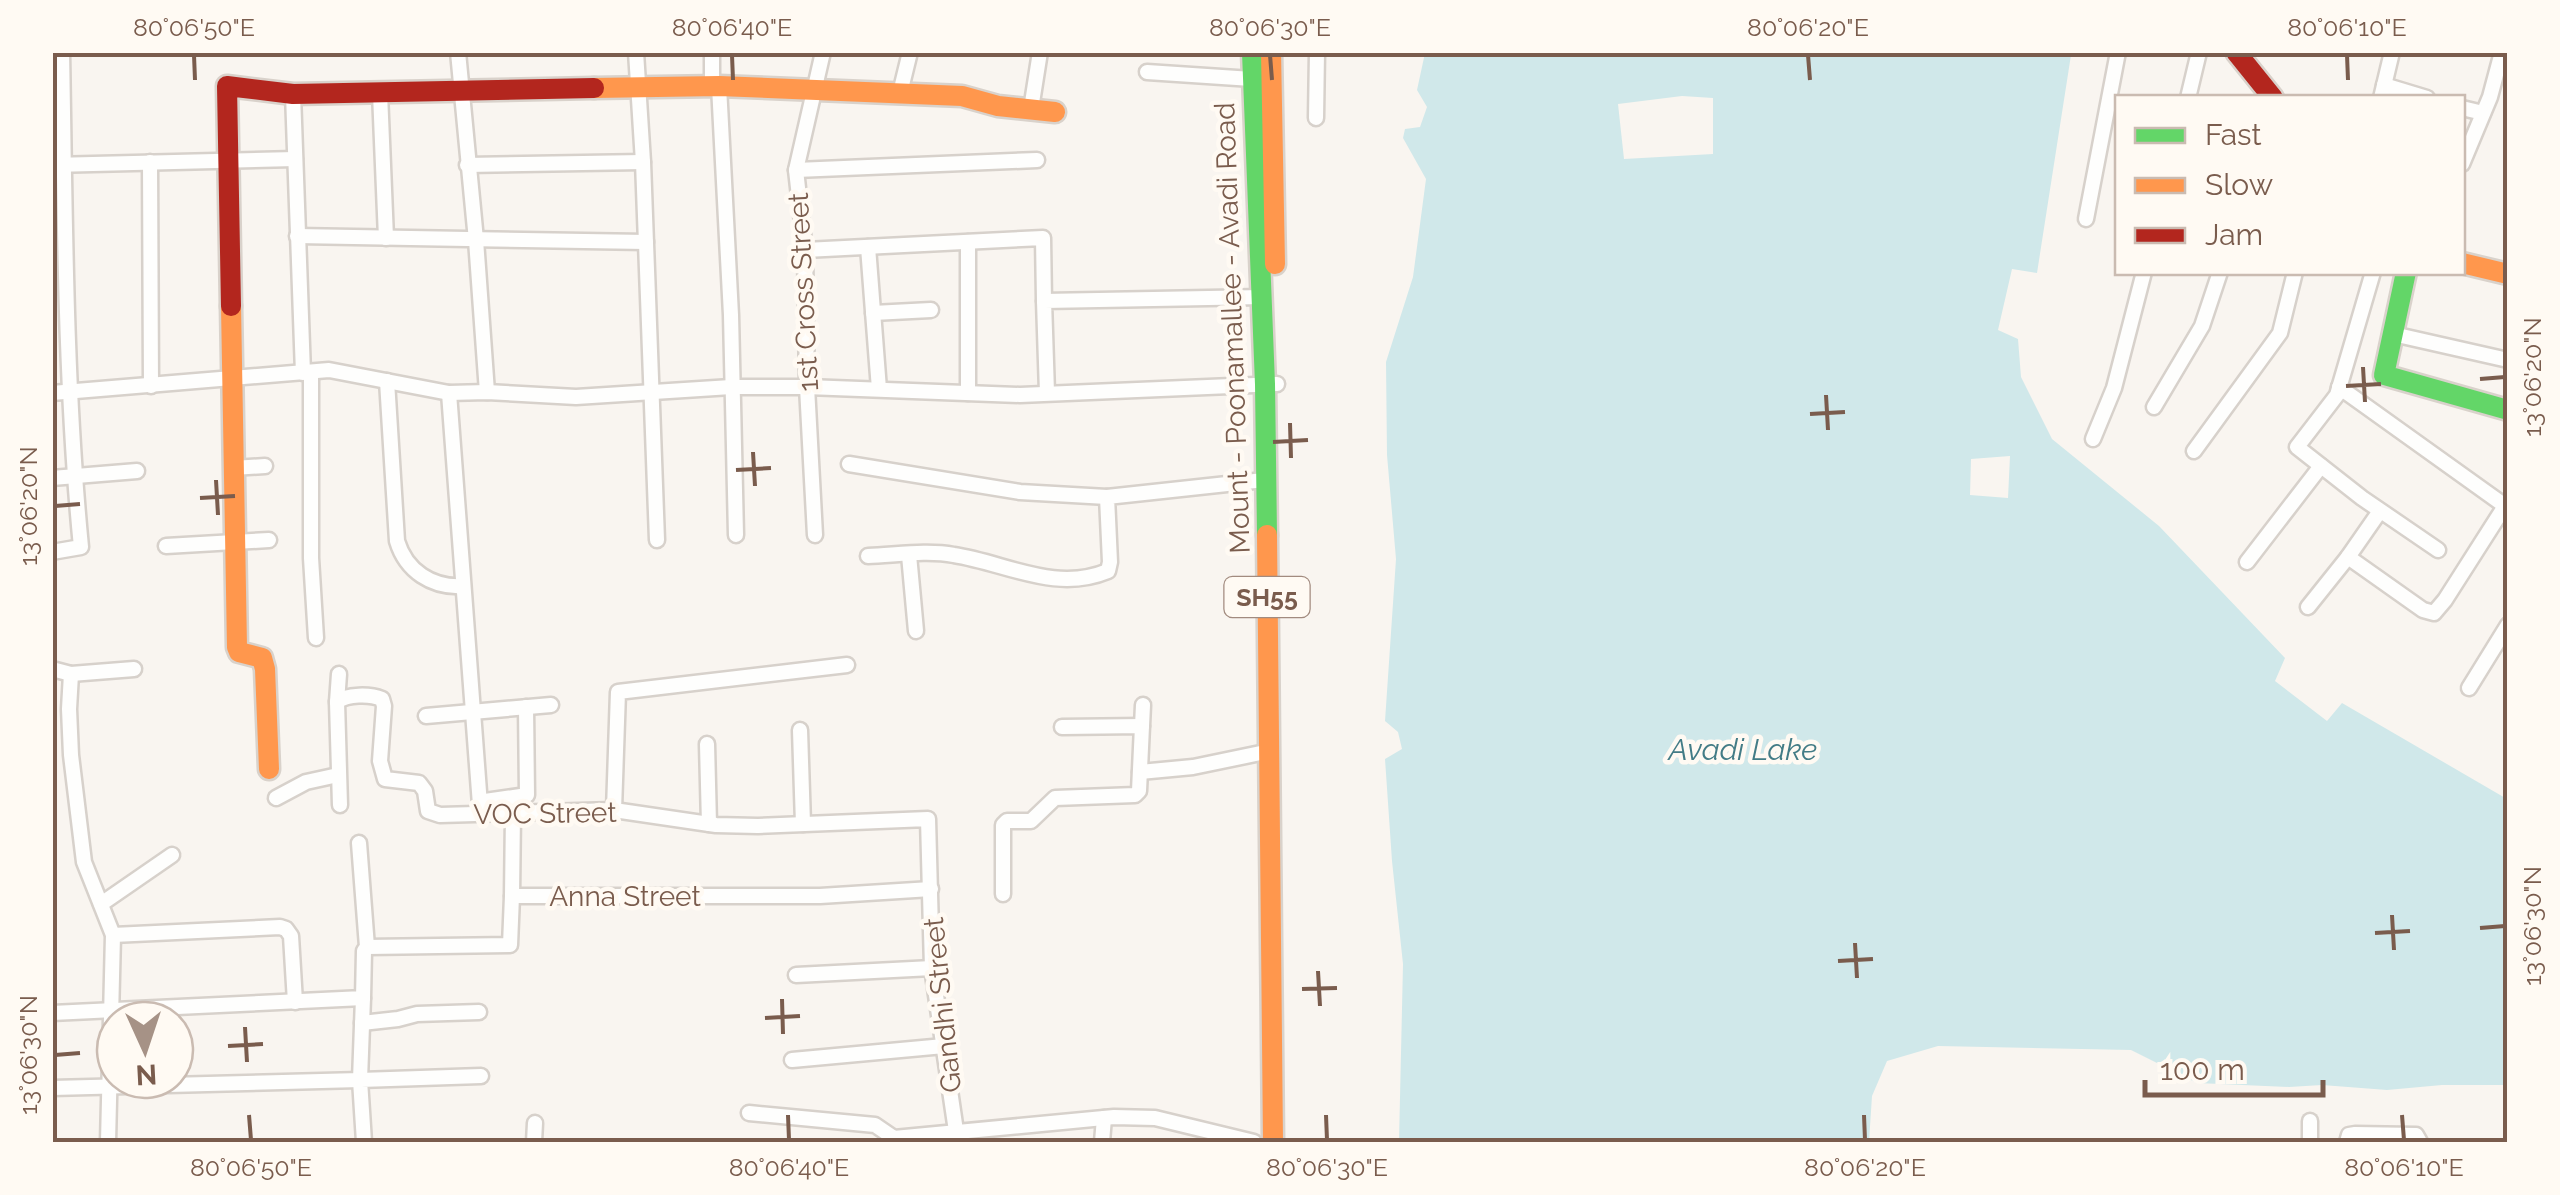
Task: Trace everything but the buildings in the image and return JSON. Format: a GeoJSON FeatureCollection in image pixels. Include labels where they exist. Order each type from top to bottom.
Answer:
{"type":"FeatureCollection","features":[{"type":"Feature","properties":{"kind":"main road"},"geometry":{"type":"LineString","coordinates":[[2236,52],[2269,95]]}},
{"type":"Feature","properties":{"kind":"main road","name":"Mount - Poonamallee - Avadi Road"},"geometry":{"type":"LineString","coordinates":[[1268,54],[1252,79],[1271,384],[1264,480],[1273,1142]]}},
{"type":"Feature","properties":{"kind":"main road","name":"Mount - Poonamallee - Avadi Road"},"geometry":{"type":"LineString","coordinates":[[1268,54],[1271,384],[1284,770],[1286,1142]]}},
{"type":"Feature","properties":{"kind":"main road"},"geometry":{"type":"LineString","coordinates":[[269,769],[266,669],[262,658],[239,652],[237,647],[227,86],[293,94],[716,86],[962,96],[998,106],[1055,112]]}},
{"type":"Feature","properties":{"kind":"main road"},"geometry":{"type":"LineString","coordinates":[[2465,265],[2508,274]]}},
{"type":"Feature","properties":{"kind":"main road"},"geometry":{"type":"LineString","coordinates":[[2405,275],[2384,374],[2508,410]]}},
{"type":"Feature","properties":{"kind":"street"},"geometry":{"type":"LineString","coordinates":[[52,552],[80,547],[58,165],[62,52]]}},
{"type":"Feature","properties":{"kind":"street"},"geometry":{"type":"LineString","coordinates":[[458,52],[487,392]]}},
{"type":"Feature","properties":{"kind":"street"},"geometry":{"type":"LineString","coordinates":[[636,52],[657,540]]}},
{"type":"Feature","properties":{"kind":"street"},"geometry":{"type":"LineString","coordinates":[[712,52],[732,314],[736,535]]}},
{"type":"Feature","properties":{"kind":"street","name":"1st Cross Street"},"geometry":{"type":"LineString","coordinates":[[816,535],[805,250],[796,170],[823,52]]}},
{"type":"Feature","properties":{"kind":"street"},"geometry":{"type":"LineString","coordinates":[[900,93],[910,52]]}},
{"type":"Feature","properties":{"kind":"street"},"geometry":{"type":"LineString","coordinates":[[1031,110],[1040,52]]}},
{"type":"Feature","properties":{"kind":"street"},"geometry":{"type":"LineString","coordinates":[[1316,118],[1318,52]]}},
{"type":"Feature","properties":{"kind":"street"},"geometry":{"type":"LineString","coordinates":[[2086,219],[2118,52]]}},
{"type":"Feature","properties":{"kind":"street"},"geometry":{"type":"LineString","coordinates":[[2189,95],[2200,52]]}},
{"type":"Feature","properties":{"kind":"street"},"geometry":{"type":"LineString","coordinates":[[2382,92],[2392,52]]}},
{"type":"Feature","properties":{"kind":"street"},"geometry":{"type":"LineString","coordinates":[[2465,157],[2490,97],[2502,52]]}},
{"type":"Feature","properties":{"kind":"street"},"geometry":{"type":"LineString","coordinates":[[1147,72],[1252,79]]}},
{"type":"Feature","properties":{"kind":"street"},"geometry":{"type":"LineString","coordinates":[[380,92],[386,238]]}},
{"type":"Feature","properties":{"kind":"street"},"geometry":{"type":"LineString","coordinates":[[293,94],[316,638]]}},
{"type":"Feature","properties":{"kind":"street"},"geometry":{"type":"LineString","coordinates":[[2490,97],[2508,101]]}},
{"type":"Feature","properties":{"kind":"street"},"geometry":{"type":"LineString","coordinates":[[2465,109],[2483,114]]}},
{"type":"Feature","properties":{"kind":"street"},"geometry":{"type":"LineString","coordinates":[[58,165],[295,159]]}},
{"type":"Feature","properties":{"kind":"street"},"geometry":{"type":"LineString","coordinates":[[796,170],[1037,160]]}},
{"type":"Feature","properties":{"kind":"street"},"geometry":{"type":"LineString","coordinates":[[150,162],[151,386]]}},
{"type":"Feature","properties":{"kind":"street"},"geometry":{"type":"LineString","coordinates":[[468,164],[643,162]]}},
{"type":"Feature","properties":{"kind":"street"},"geometry":{"type":"LineString","coordinates":[[297,236],[646,242]]}},
{"type":"Feature","properties":{"kind":"street"},"geometry":{"type":"LineString","coordinates":[[805,250],[1043,238],[1047,393]]}},
{"type":"Feature","properties":{"kind":"street"},"geometry":{"type":"LineString","coordinates":[[968,242],[968,393]]}},
{"type":"Feature","properties":{"kind":"street"},"geometry":{"type":"LineString","coordinates":[[868,247],[879,390]]}},
{"type":"Feature","properties":{"kind":"street"},"geometry":{"type":"LineString","coordinates":[[2093,439],[2114,388],[2143,275]]}},
{"type":"Feature","properties":{"kind":"street"},"geometry":{"type":"LineString","coordinates":[[2154,407],[2202,326],[2219,275]]}},
{"type":"Feature","properties":{"kind":"street"},"geometry":{"type":"LineString","coordinates":[[2194,451],[2280,333],[2294,275]]}},
{"type":"Feature","properties":{"kind":"street"},"geometry":{"type":"LineString","coordinates":[[2372,275],[2336,395],[2297,447],[2438,550]]}},
{"type":"Feature","properties":{"kind":"street"},"geometry":{"type":"LineString","coordinates":[[1044,301],[1263,296]]}},
{"type":"Feature","properties":{"kind":"street"},"geometry":{"type":"LineString","coordinates":[[873,313],[931,310]]}},
{"type":"Feature","properties":{"kind":"street"},"geometry":{"type":"LineString","coordinates":[[2393,334],[2508,360]]}},
{"type":"Feature","properties":{"kind":"street"},"geometry":{"type":"LineString","coordinates":[[52,393],[329,370],[449,393],[576,397],[732,387],[1020,395],[1271,384]]}},
{"type":"Feature","properties":{"kind":"street"},"geometry":{"type":"LineString","coordinates":[[386,381],[400,550],[416,572],[436,584],[463,586]]}},
{"type":"Feature","properties":{"kind":"street"},"geometry":{"type":"LineString","coordinates":[[2339,387],[2506,507],[2434,612],[2422,610],[2348,557]]}},
{"type":"Feature","properties":{"kind":"street"},"geometry":{"type":"LineString","coordinates":[[449,393],[480,810]]}},
{"type":"Feature","properties":{"kind":"street"},"geometry":{"type":"LineString","coordinates":[[849,464],[1020,492],[1107,497],[1264,480]]}},
{"type":"Feature","properties":{"kind":"street"},"geometry":{"type":"LineString","coordinates":[[233,468],[265,466]]}},
{"type":"Feature","properties":{"kind":"street"},"geometry":{"type":"LineString","coordinates":[[2247,562],[2321,466]]}},
{"type":"Feature","properties":{"kind":"street"},"geometry":{"type":"LineString","coordinates":[[52,478],[137,470]]}},
{"type":"Feature","properties":{"kind":"street"},"geometry":{"type":"LineString","coordinates":[[868,556],[952,554],[1057,580],[1093,578],[1108,571],[1110,562],[1107,497]]}},
{"type":"Feature","properties":{"kind":"street"},"geometry":{"type":"LineString","coordinates":[[2308,607],[2380,511]]}},
{"type":"Feature","properties":{"kind":"street"},"geometry":{"type":"LineString","coordinates":[[166,546],[269,540]]}},
{"type":"Feature","properties":{"kind":"street"},"geometry":{"type":"LineString","coordinates":[[910,555],[916,630]]}},
{"type":"Feature","properties":{"kind":"street"},"geometry":{"type":"LineString","coordinates":[[2470,688],[2508,626]]}},
{"type":"Feature","properties":{"kind":"street"},"geometry":{"type":"LineString","coordinates":[[614,810],[618,692],[847,665]]}},
{"type":"Feature","properties":{"kind":"street"},"geometry":{"type":"LineString","coordinates":[[52,668],[71,674],[134,669]]}},
{"type":"Feature","properties":{"kind":"street"},"geometry":{"type":"LineString","coordinates":[[71,674],[71,754],[84,862],[113,935],[110,1000]]}},
{"type":"Feature","properties":{"kind":"street"},"geometry":{"type":"LineString","coordinates":[[339,674],[340,805]]}},
{"type":"Feature","properties":{"kind":"street","name":"VOC Street"},"geometry":{"type":"LineString","coordinates":[[338,702],[342,698],[382,698],[380,762],[385,779],[420,783],[428,811],[440,815],[480,810],[614,810],[709,824],[758,826],[928,818]]}},
{"type":"Feature","properties":{"kind":"street"},"geometry":{"type":"LineString","coordinates":[[426,716],[551,705]]}},
{"type":"Feature","properties":{"kind":"street"},"geometry":{"type":"LineString","coordinates":[[1002,894],[1003,824],[1031,821],[1056,798],[1135,795],[1139,791],[1143,705]]}},
{"type":"Feature","properties":{"kind":"street"},"geometry":{"type":"LineString","coordinates":[[480,810],[491,799],[526,795],[526,708]]}},
{"type":"Feature","properties":{"kind":"street"},"geometry":{"type":"LineString","coordinates":[[1062,727],[1142,726]]}},
{"type":"Feature","properties":{"kind":"street"},"geometry":{"type":"LineString","coordinates":[[800,730],[803,824]]}},
{"type":"Feature","properties":{"kind":"street"},"geometry":{"type":"LineString","coordinates":[[707,744],[709,824]]}},
{"type":"Feature","properties":{"kind":"street"},"geometry":{"type":"LineString","coordinates":[[1140,772],[1193,767],[1270,751]]}},
{"type":"Feature","properties":{"kind":"street"},"geometry":{"type":"LineString","coordinates":[[276,798],[306,782],[338,775]]}},
{"type":"Feature","properties":{"kind":"street"},"geometry":{"type":"LineString","coordinates":[[512,896],[514,813]]}},
{"type":"Feature","properties":{"kind":"street","name":"Gandhi Street"},"geometry":{"type":"LineString","coordinates":[[928,818],[932,968],[956,1131]]}},
{"type":"Feature","properties":{"kind":"street"},"geometry":{"type":"LineString","coordinates":[[358,843],[367,948],[360,1080],[364,1142]]}},
{"type":"Feature","properties":{"kind":"street"},"geometry":{"type":"LineString","coordinates":[[101,904],[172,855]]}},
{"type":"Feature","properties":{"kind":"street","name":"Anna Street"},"geometry":{"type":"LineString","coordinates":[[367,948],[510,945],[512,896],[820,896],[931,889]]}},
{"type":"Feature","properties":{"kind":"street"},"geometry":{"type":"LineString","coordinates":[[113,935],[286,929],[291,936],[295,1002]]}},
{"type":"Feature","properties":{"kind":"street"},"geometry":{"type":"LineString","coordinates":[[796,975],[932,968]]}},
{"type":"Feature","properties":{"kind":"street"},"geometry":{"type":"LineString","coordinates":[[195,1007],[363,998]]}},
{"type":"Feature","properties":{"kind":"street"},"geometry":{"type":"LineString","coordinates":[[52,1014],[95,1012]]}},
{"type":"Feature","properties":{"kind":"street"},"geometry":{"type":"LineString","coordinates":[[362,1023],[417,1014],[479,1012]]}},
{"type":"Feature","properties":{"kind":"street"},"geometry":{"type":"LineString","coordinates":[[792,1060],[944,1046]]}},
{"type":"Feature","properties":{"kind":"street"},"geometry":{"type":"LineString","coordinates":[[195,1085],[481,1076]]}},
{"type":"Feature","properties":{"kind":"street"},"geometry":{"type":"LineString","coordinates":[[52,1088],[95,1087]]}},
{"type":"Feature","properties":{"kind":"street"},"geometry":{"type":"LineString","coordinates":[[108,1142],[109,1100]]}},
{"type":"Feature","properties":{"kind":"street"},"geometry":{"type":"LineString","coordinates":[[749,1113],[876,1125],[894,1138],[1104,1118],[1155,1118],[1254,1142]]}},
{"type":"Feature","properties":{"kind":"street"},"geometry":{"type":"LineString","coordinates":[[1102,1142],[1104,1118]]}},
{"type":"Feature","properties":{"kind":"street"},"geometry":{"type":"LineString","coordinates":[[2310,1121],[2310,1142]]}},
{"type":"Feature","properties":{"kind":"street"},"geometry":{"type":"LineString","coordinates":[[534,1142],[535,1123]]}},
{"type":"Feature","properties":{"kind":"street"},"geometry":{"type":"LineString","coordinates":[[2347,1142],[2349,1135],[2355,1134],[2416,1135],[2420,1142]]}},
{"type":"Feature","properties":{"kind":"water","name":"Avadi Lake"},"geometry":{"type":"Polygon","coordinates":[[[1425,53],[2071,55],[2037,273],[2012,269],[1998,330],[2018,339],[2021,377],[2052,439],[2159,526],[2285,658],[2275,681],[2327,721],[2342,703],[2507,799],[2507,1085],[2387,1090],[2197,1083],[2131,1050],[1938,1046],[1887,1061],[1872,1096],[1869,1142],[1399,1142],[1403,964],[1385,759],[1402,749],[1398,732],[1385,721],[1396,559],[1387,455],[1386,362],[1413,277],[1426,179],[1403,138],[1405,129],[1420,127],[1427,107],[1417,90],[1425,53]],[[1682,96],[1618,104],[1624,159],[1713,154],[1713,98],[1682,96]],[[2010,456],[1971,459],[1970,495],[2008,498],[2010,456]]]}},
{"type":"Feature","properties":{"kind":"traffic: fast"},"geometry":{"type":"LineString","coordinates":[[1252,52],[1267,535]]}},
{"type":"Feature","properties":{"kind":"traffic: fast"},"geometry":{"type":"LineString","coordinates":[[2405,275],[2384,375],[2508,410]]}},
{"type":"Feature","properties":{"kind":"traffic: slow"},"geometry":{"type":"LineString","coordinates":[[1271,52],[1275,264]]}},
{"type":"Feature","properties":{"kind":"traffic: slow"},"geometry":{"type":"LineString","coordinates":[[594,88],[719,86],[962,96],[998,106],[1055,112]]}},
{"type":"Feature","properties":{"kind":"traffic: slow"},"geometry":{"type":"LineString","coordinates":[[2465,264],[2508,274]]}},
{"type":"Feature","properties":{"kind":"traffic: slow"},"geometry":{"type":"LineString","coordinates":[[231,306],[237,647],[239,652],[262,658],[265,669],[269,769]]}},
{"type":"Feature","properties":{"kind":"traffic: slow"},"geometry":{"type":"LineString","coordinates":[[1267,535],[1273,1142]]}},
{"type":"Feature","properties":{"kind":"traffic: jam"},"geometry":{"type":"LineString","coordinates":[[2236,52],[2271,95]]}},
{"type":"Feature","properties":{"kind":"traffic: jam"},"geometry":{"type":"LineString","coordinates":[[231,306],[227,86],[293,94],[594,88]]}}]}
